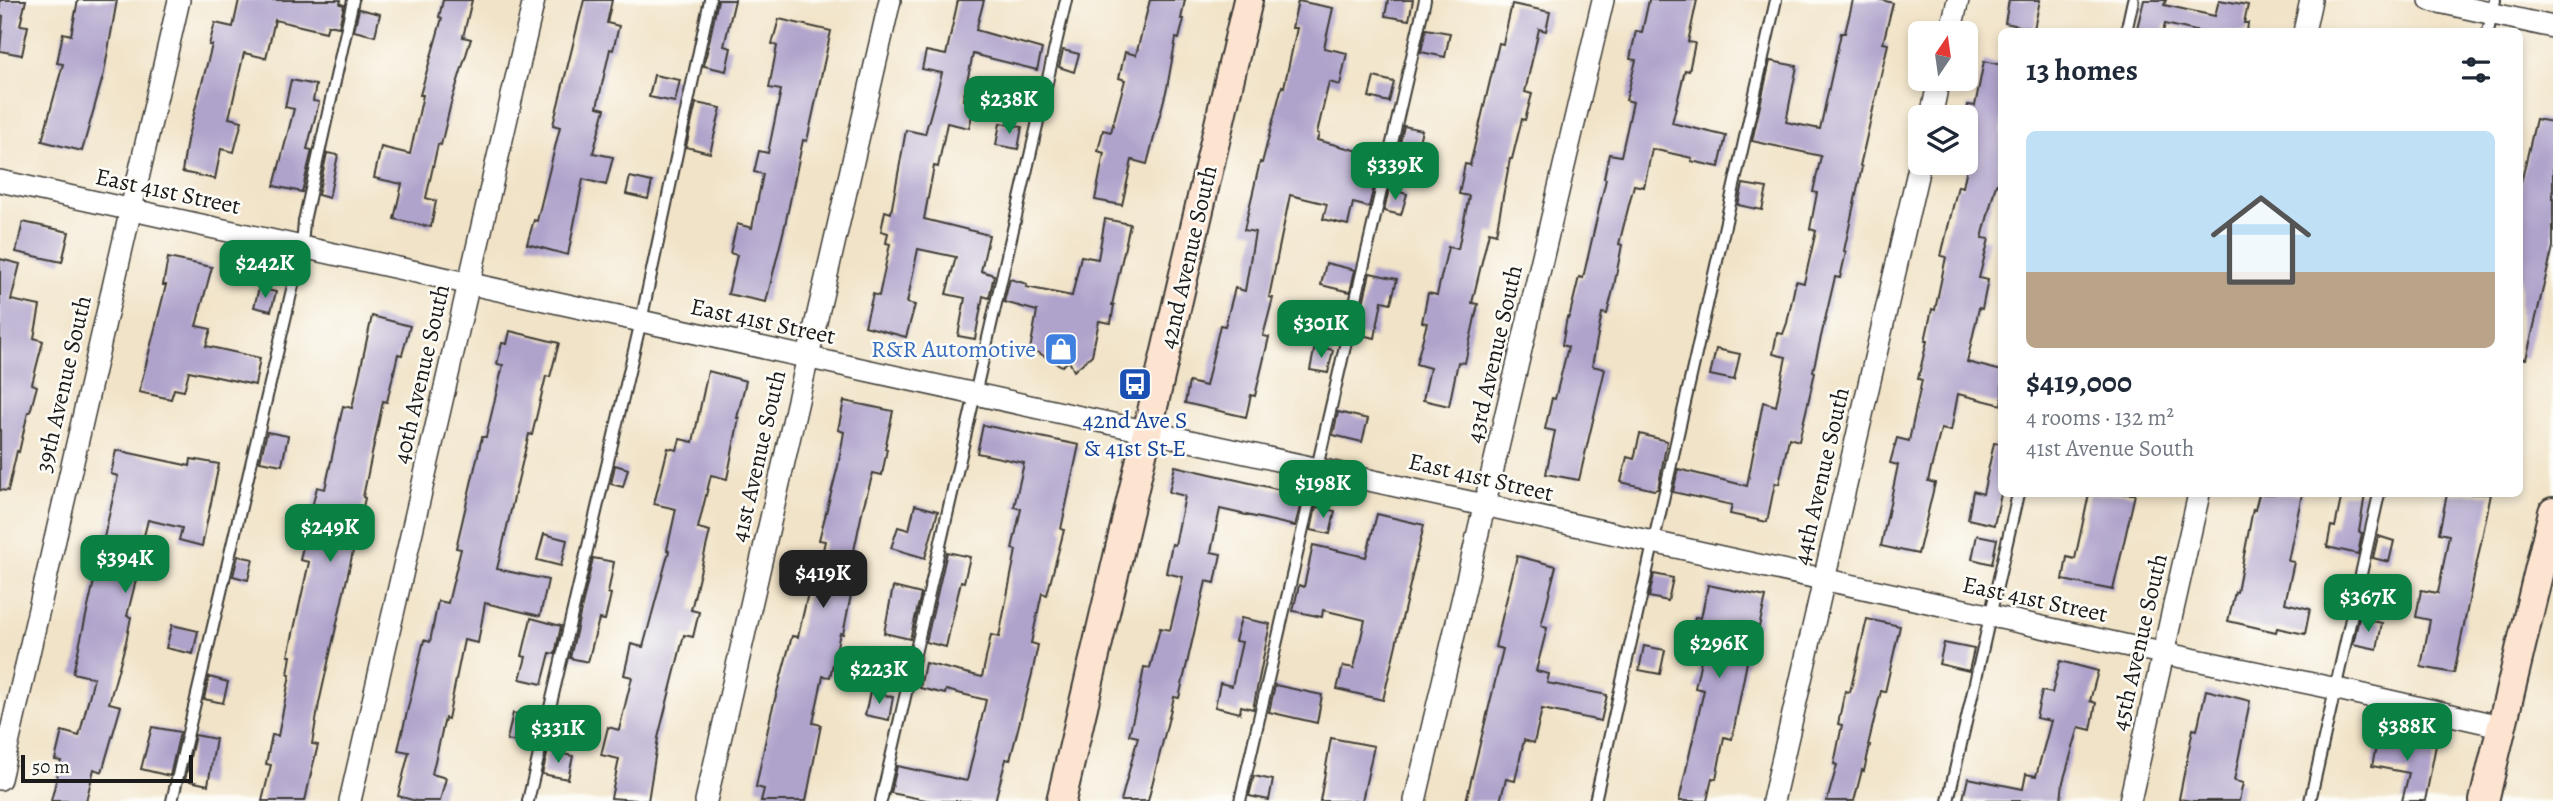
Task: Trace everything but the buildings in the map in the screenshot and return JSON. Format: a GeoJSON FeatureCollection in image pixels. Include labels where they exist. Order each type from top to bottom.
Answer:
{"type":"FeatureCollection","features":[{"type":"Feature","properties":{"kind":"street","name":"39th Avenue South"},"geometry":{"type":"LineString","coordinates":[[0,779],[179,0]]}},
{"type":"Feature","properties":{"kind":"street","name":"40th Avenue South"},"geometry":{"type":"LineString","coordinates":[[350,801],[534,0]]}},
{"type":"Feature","properties":{"kind":"street","name":"41st Avenue South"},"geometry":{"type":"LineString","coordinates":[[706,801],[890,0]]}},
{"type":"Feature","properties":{"kind":"street","name":"42nd Avenue South"},"geometry":{"type":"LineString","coordinates":[[1061,801],[1248,0]]}},
{"type":"Feature","properties":{"kind":"street","name":"43rd Avenue South"},"geometry":{"type":"LineString","coordinates":[[1415,801],[1603,0]]}},
{"type":"Feature","properties":{"kind":"street"},"geometry":{"type":"LineString","coordinates":[[1953,21],[1958,0]]}},
{"type":"Feature","properties":{"kind":"street"},"geometry":{"type":"LineString","coordinates":[[2305,28],[2311,0]]}},
{"type":"Feature","properties":{"kind":"street"},"geometry":{"type":"LineString","coordinates":[[2430,0],[2553,27]]}},
{"type":"Feature","properties":{"kind":"street","name":"44th Avenue South"},"geometry":{"type":"LineString","coordinates":[[1773,801],[1917,175]]}},
{"type":"Feature","properties":{"kind":"street","name":"East 41st Street"},"geometry":{"type":"LineString","coordinates":[[0,181],[2500,726]]}},
{"type":"Feature","properties":{"kind":"street","name":"45th Avenue South"},"geometry":{"type":"LineString","coordinates":[[2130,801],[2198,497]]}},
{"type":"Feature","properties":{"kind":"street"},"geometry":{"type":"LineString","coordinates":[[2484,801],[2553,512]]}},
{"type":"Feature","properties":{"kind":"lane"},"geometry":{"type":"LineString","coordinates":[[172,801],[302,247],[304,221],[353,0]]}},
{"type":"Feature","properties":{"kind":"lane"},"geometry":{"type":"LineString","coordinates":[[528,801],[641,321],[710,0]]}},
{"type":"Feature","properties":{"kind":"lane"},"geometry":{"type":"LineString","coordinates":[[881,801],[1066,0]]}},
{"type":"Feature","properties":{"kind":"lane"},"geometry":{"type":"LineString","coordinates":[[1240,801],[1425,0]]}},
{"type":"Feature","properties":{"kind":"lane"},"geometry":{"type":"LineString","coordinates":[[1595,801],[1776,0]]}},
{"type":"Feature","properties":{"kind":"lane"},"geometry":{"type":"LineString","coordinates":[[2127,28],[2133,0]]}},
{"type":"Feature","properties":{"kind":"lane"},"geometry":{"type":"LineString","coordinates":[[1948,801],[2017,497]]}},
{"type":"Feature","properties":{"kind":"lane"},"geometry":{"type":"LineString","coordinates":[[2310,801],[2378,497]]}},
{"type":"Feature","properties":{"kind":"place","name":"R&R Automotive"},"geometry":{"type":"Point","coordinates":[1061,349]}},
{"type":"Feature","properties":{"kind":"place","name":"42nd Ave S & 41st St E"},"geometry":{"type":"Point","coordinates":[1135,384]}}]}
